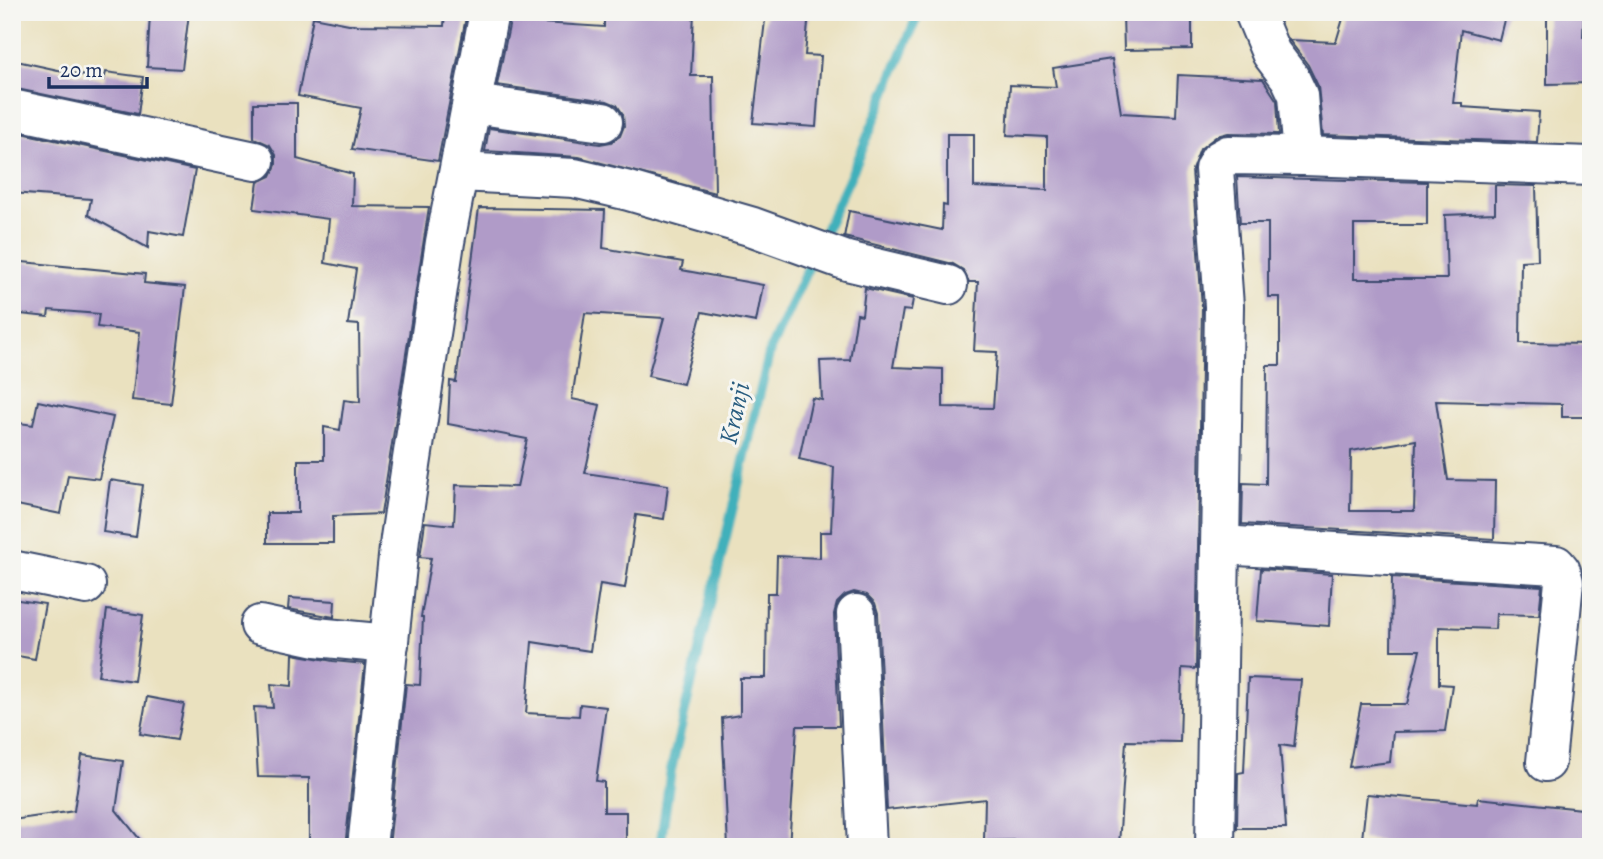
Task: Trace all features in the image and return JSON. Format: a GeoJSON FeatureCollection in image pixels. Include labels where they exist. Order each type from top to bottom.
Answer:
{"type":"FeatureCollection","features":[{"type":"Feature","properties":{"kind":"street"},"geometry":{"type":"LineString","coordinates":[[367,847],[400,538],[446,242],[489,12]]}},
{"type":"Feature","properties":{"kind":"street"},"geometry":{"type":"LineString","coordinates":[[1255,12],[1271,53],[1290,78],[1298,95],[1303,156]]}},
{"type":"Feature","properties":{"kind":"street"},"geometry":{"type":"LineString","coordinates":[[472,104],[603,122]]}},
{"type":"Feature","properties":{"kind":"street"},"geometry":{"type":"LineString","coordinates":[[12,109],[256,161]]}},
{"type":"Feature","properties":{"kind":"street"},"geometry":{"type":"LineString","coordinates":[[1215,847],[1224,306],[1214,169],[1219,160],[1228,155],[1591,166]]}},
{"type":"Feature","properties":{"kind":"street"},"geometry":{"type":"LineString","coordinates":[[459,172],[574,178],[753,227],[847,261],[948,285]]}},
{"type":"Feature","properties":{"kind":"street"},"geometry":{"type":"LineString","coordinates":[[1221,545],[1556,565],[1564,582],[1546,762]]}},
{"type":"Feature","properties":{"kind":"street"},"geometry":{"type":"LineString","coordinates":[[12,570],[86,585]]}},
{"type":"Feature","properties":{"kind":"street"},"geometry":{"type":"LineString","coordinates":[[856,614],[867,847]]}},
{"type":"Feature","properties":{"kind":"street"},"geometry":{"type":"LineString","coordinates":[[260,625],[316,637],[389,644]]}},
{"type":"Feature","properties":{"kind":"building"},"geometry":{"type":"Polygon","coordinates":[[[445,12],[467,12],[438,161],[352,149],[361,108],[298,96],[313,17],[354,25],[444,26],[445,12]]]}},
{"type":"Feature","properties":{"kind":"building"},"geometry":{"type":"Polygon","coordinates":[[[604,12],[694,12],[691,76],[713,76],[715,193],[579,157],[485,151],[489,128],[600,144],[611,142],[620,136],[624,126],[623,114],[617,105],[607,101],[497,85],[510,21],[604,27],[604,12]]]}},
{"type":"Feature","properties":{"kind":"building"},"geometry":{"type":"Polygon","coordinates":[[[766,12],[809,12],[805,55],[821,56],[816,127],[753,123],[766,12]]]}},
{"type":"Feature","properties":{"kind":"building"},"geometry":{"type":"Polygon","coordinates":[[[1345,12],[1506,12],[1499,40],[1461,30],[1453,103],[1462,103],[1462,107],[1539,112],[1537,142],[1323,135],[1318,86],[1308,65],[1289,40],[1336,42],[1345,12]]]}},
{"type":"Feature","properties":{"kind":"building"},"geometry":{"type":"Polygon","coordinates":[[[1547,12],[1584,12],[1583,37],[1591,37],[1591,83],[1547,84],[1547,12]]]}},
{"type":"Feature","properties":{"kind":"building"},"geometry":{"type":"Polygon","coordinates":[[[189,13],[182,69],[147,67],[150,14],[189,13]]]}},
{"type":"Feature","properties":{"kind":"building"},"geometry":{"type":"Polygon","coordinates":[[[1123,13],[1192,13],[1192,49],[1124,50],[1123,13]]]}},
{"type":"Feature","properties":{"kind":"building"},"geometry":{"type":"Polygon","coordinates":[[[1112,59],[1121,113],[1176,116],[1178,75],[1263,79],[1277,101],[1279,134],[1228,133],[1217,136],[1200,149],[1192,170],[1202,307],[1196,669],[1182,668],[1180,742],[1126,741],[1119,845],[1085,846],[1085,843],[1030,840],[984,841],[985,799],[887,810],[878,613],[875,603],[867,595],[854,592],[845,595],[837,603],[834,614],[839,726],[797,726],[789,847],[728,847],[722,718],[740,715],[740,678],[766,678],[767,593],[776,593],[777,556],[820,558],[820,532],[831,532],[834,467],[799,459],[812,398],[822,400],[820,361],[850,360],[857,314],[862,315],[865,288],[913,299],[911,311],[903,310],[893,367],[943,369],[943,407],[993,408],[997,352],[974,351],[978,282],[969,282],[963,270],[953,264],[844,237],[849,211],[942,230],[943,205],[947,206],[947,134],[974,134],[974,187],[1047,190],[1047,137],[1007,135],[1010,85],[1056,87],[1053,68],[1112,59]]]}},
{"type":"Feature","properties":{"kind":"building"},"geometry":{"type":"Polygon","coordinates":[[[12,60],[104,80],[106,72],[143,77],[138,114],[12,88],[12,60]]]}},
{"type":"Feature","properties":{"kind":"building"},"geometry":{"type":"Polygon","coordinates":[[[254,103],[297,103],[297,159],[353,174],[352,206],[429,207],[381,514],[333,516],[333,543],[267,543],[267,513],[298,513],[298,460],[324,460],[324,427],[340,430],[344,400],[360,402],[359,325],[348,324],[356,269],[325,263],[329,219],[254,209],[258,182],[271,176],[276,165],[276,155],[270,145],[254,138],[254,103]]]}},
{"type":"Feature","properties":{"kind":"building"},"geometry":{"type":"Polygon","coordinates":[[[12,131],[195,170],[183,237],[149,231],[148,248],[88,215],[91,199],[12,193],[12,131]]]}},
{"type":"Feature","properties":{"kind":"building"},"geometry":{"type":"Polygon","coordinates":[[[1237,177],[1427,182],[1427,225],[1354,225],[1354,279],[1447,279],[1445,215],[1495,213],[1495,185],[1536,186],[1538,260],[1521,261],[1520,343],[1591,344],[1591,417],[1562,417],[1562,404],[1436,401],[1448,480],[1495,481],[1494,539],[1242,524],[1243,483],[1266,484],[1267,365],[1280,365],[1280,297],[1268,297],[1268,223],[1240,223],[1237,177]],[[1416,440],[1351,451],[1350,511],[1414,511],[1416,440]]]}},
{"type":"Feature","properties":{"kind":"building"},"geometry":{"type":"Polygon","coordinates":[[[479,208],[605,210],[603,248],[683,262],[681,270],[763,285],[756,322],[702,312],[683,384],[648,376],[664,318],[585,313],[572,399],[600,405],[585,473],[668,485],[664,519],[636,515],[625,588],[600,584],[590,651],[532,642],[526,713],[579,716],[580,704],[606,707],[596,781],[604,782],[604,812],[626,812],[626,847],[389,847],[406,684],[420,685],[421,617],[431,558],[420,557],[425,522],[454,525],[456,485],[517,487],[527,439],[448,424],[450,381],[456,382],[479,208]]]}},
{"type":"Feature","properties":{"kind":"building"},"geometry":{"type":"Polygon","coordinates":[[[12,261],[145,274],[144,283],[185,287],[171,404],[132,400],[140,332],[97,327],[99,314],[49,310],[48,317],[12,313],[12,261]]]}},
{"type":"Feature","properties":{"kind":"building"},"geometry":{"type":"Polygon","coordinates":[[[38,401],[113,417],[99,479],[68,475],[61,514],[12,504],[12,422],[33,425],[38,401]]]}},
{"type":"Feature","properties":{"kind":"building"},"geometry":{"type":"Polygon","coordinates":[[[110,480],[143,485],[136,537],[103,532],[110,480]]]}},
{"type":"Feature","properties":{"kind":"building"},"geometry":{"type":"Polygon","coordinates":[[[1261,569],[1332,574],[1329,626],[1257,621],[1261,569]]]}},
{"type":"Feature","properties":{"kind":"building"},"geometry":{"type":"Polygon","coordinates":[[[1392,577],[1542,586],[1539,615],[1496,614],[1495,629],[1439,627],[1439,684],[1452,685],[1445,731],[1393,732],[1390,762],[1349,767],[1361,704],[1407,704],[1420,650],[1391,650],[1392,577]]]}},
{"type":"Feature","properties":{"kind":"building"},"geometry":{"type":"Polygon","coordinates":[[[289,598],[335,601],[334,617],[288,609],[289,598]]]}},
{"type":"Feature","properties":{"kind":"building"},"geometry":{"type":"Polygon","coordinates":[[[12,599],[45,604],[35,659],[12,655],[12,599]]]}},
{"type":"Feature","properties":{"kind":"building"},"geometry":{"type":"Polygon","coordinates":[[[107,610],[143,615],[134,681],[98,676],[107,610]]]}},
{"type":"Feature","properties":{"kind":"building"},"geometry":{"type":"Polygon","coordinates":[[[293,654],[365,664],[345,847],[309,847],[309,778],[258,777],[254,707],[273,708],[271,684],[292,686],[293,654]]]}},
{"type":"Feature","properties":{"kind":"building"},"geometry":{"type":"Polygon","coordinates":[[[1248,678],[1301,680],[1294,747],[1280,745],[1286,828],[1237,828],[1238,773],[1244,772],[1248,678]]]}},
{"type":"Feature","properties":{"kind":"building"},"geometry":{"type":"Polygon","coordinates":[[[147,697],[184,704],[177,740],[140,734],[147,697]]]}},
{"type":"Feature","properties":{"kind":"building"},"geometry":{"type":"Polygon","coordinates":[[[82,755],[123,761],[116,810],[146,847],[12,847],[12,820],[74,811],[82,755]]]}},
{"type":"Feature","properties":{"kind":"building"},"geometry":{"type":"Polygon","coordinates":[[[1367,794],[1477,804],[1478,798],[1591,810],[1591,847],[1440,847],[1362,839],[1367,794]]]}},
{"type":"Feature","properties":{"kind":"waterway","name":"Kranji"},"geometry":{"type":"LineString","coordinates":[[819,243],[857,162],[919,12]]}},
{"type":"Feature","properties":{"kind":"waterway","name":"Kranji"},"geometry":{"type":"LineString","coordinates":[[660,847],[671,770],[770,350],[813,257]]}}]}
